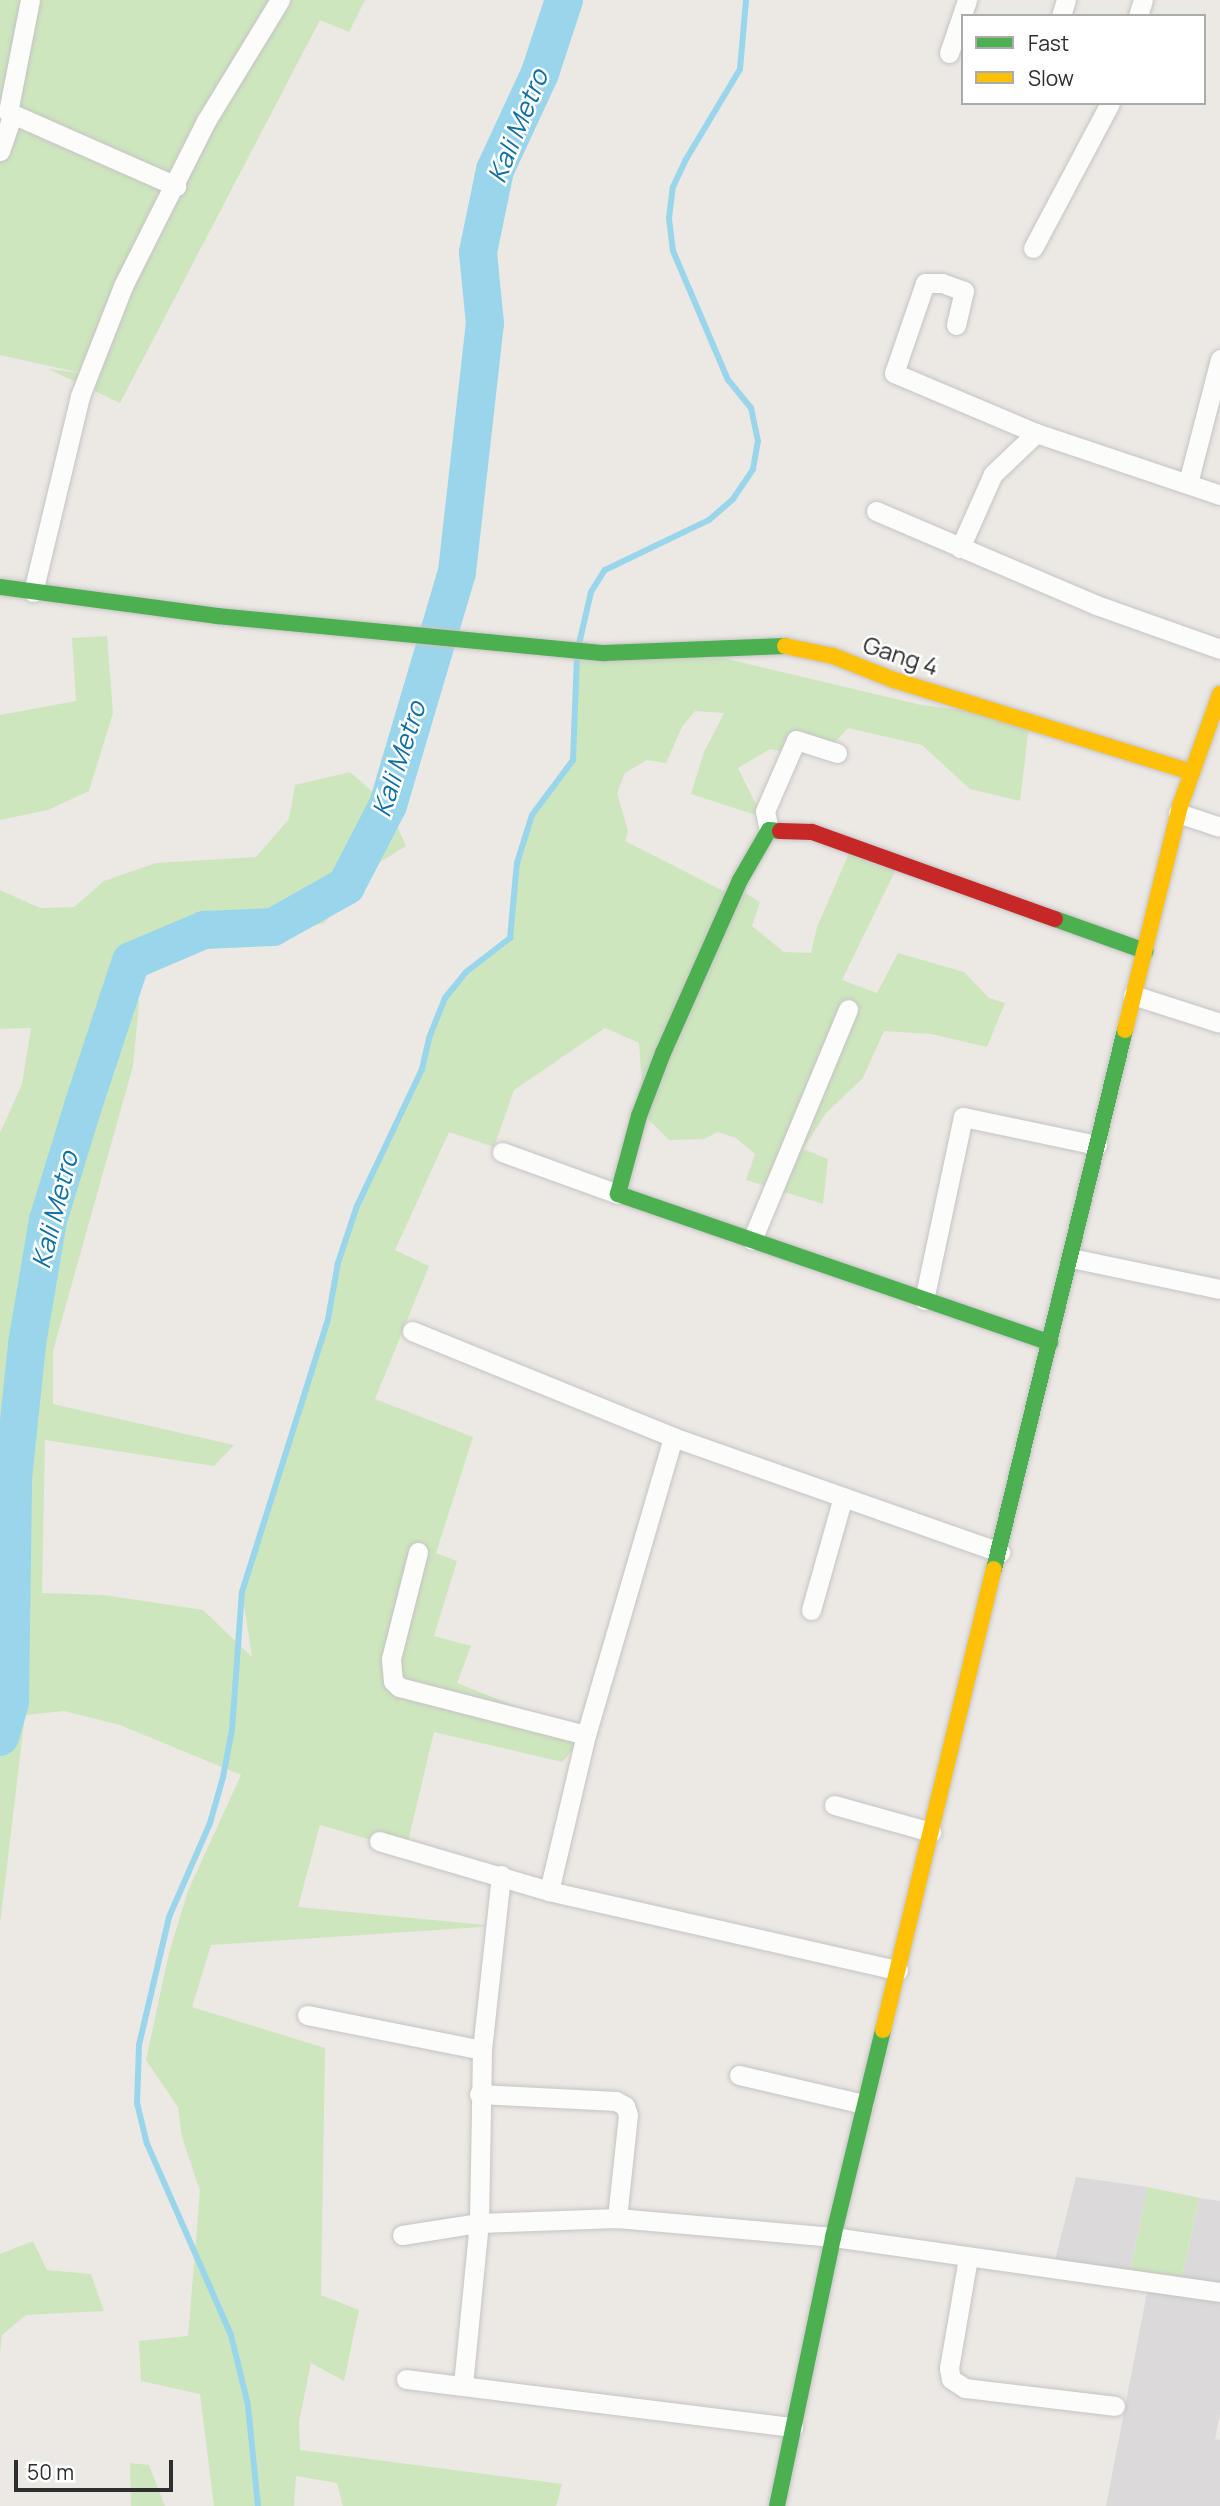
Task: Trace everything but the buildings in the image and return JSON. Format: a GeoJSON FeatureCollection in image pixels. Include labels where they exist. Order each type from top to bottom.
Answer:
{"type":"FeatureCollection","features":[{"type":"Feature","properties":{"kind":"street"},"geometry":{"type":"LineString","coordinates":[[0,151],[12,117],[8,104],[26,37],[30,0]]}},
{"type":"Feature","properties":{"kind":"street"},"geometry":{"type":"LineString","coordinates":[[33,592],[80,397],[122,286],[176,186],[206,121],[280,0]]}},
{"type":"Feature","properties":{"kind":"street"},"geometry":{"type":"LineString","coordinates":[[949,53],[961,18]]}},
{"type":"Feature","properties":{"kind":"street"},"geometry":{"type":"LineString","coordinates":[[1032,248],[1109,105]]}},
{"type":"Feature","properties":{"kind":"street"},"geometry":{"type":"LineString","coordinates":[[12,117],[176,186]]}},
{"type":"Feature","properties":{"kind":"street"},"geometry":{"type":"LineString","coordinates":[[956,325],[964,291],[942,283],[925,283],[894,373],[1036,433],[1188,482],[1220,495]]}},
{"type":"Feature","properties":{"kind":"street"},"geometry":{"type":"LineString","coordinates":[[1188,482],[1220,359]]}},
{"type":"Feature","properties":{"kind":"street"},"geometry":{"type":"LineString","coordinates":[[960,548],[993,474],[1036,433]]}},
{"type":"Feature","properties":{"kind":"street"},"geometry":{"type":"LineString","coordinates":[[876,511],[1096,605],[1220,649]]}},
{"type":"Feature","properties":{"kind":"street","name":"Gang 4"},"geometry":{"type":"LineString","coordinates":[[0,587],[217,616],[586,650],[774,643],[833,656],[894,680],[1190,776]]}},
{"type":"Feature","properties":{"kind":"street"},"geometry":{"type":"LineString","coordinates":[[777,2506],[833,2237],[864,2104],[1133,995],[1179,810],[1220,694]]}},
{"type":"Feature","properties":{"kind":"street"},"geometry":{"type":"LineString","coordinates":[[618,1194],[639,1116],[663,1054],[734,892],[769,830],[765,811],[796,740],[837,753]]}},
{"type":"Feature","properties":{"kind":"street"},"geometry":{"type":"LineString","coordinates":[[1179,810],[1220,827]]}},
{"type":"Feature","properties":{"kind":"street"},"geometry":{"type":"LineString","coordinates":[[769,830],[812,832],[1145,951]]}},
{"type":"Feature","properties":{"kind":"street"},"geometry":{"type":"LineString","coordinates":[[1133,995],[1220,1023]]}},
{"type":"Feature","properties":{"kind":"street"},"geometry":{"type":"LineString","coordinates":[[752,1240],[848,1010]]}},
{"type":"Feature","properties":{"kind":"street"},"geometry":{"type":"LineString","coordinates":[[924,1300],[963,1117],[1097,1145]]}},
{"type":"Feature","properties":{"kind":"street"},"geometry":{"type":"LineString","coordinates":[[502,1152],[1050,1343]]}},
{"type":"Feature","properties":{"kind":"street"},"geometry":{"type":"LineString","coordinates":[[1071,1258],[1220,1289]]}},
{"type":"Feature","properties":{"kind":"street"},"geometry":{"type":"LineString","coordinates":[[412,1331],[673,1437],[1000,1552]]}},
{"type":"Feature","properties":{"kind":"street"},"geometry":{"type":"LineString","coordinates":[[549,1891],[586,1735],[673,1437]]}},
{"type":"Feature","properties":{"kind":"street"},"geometry":{"type":"LineString","coordinates":[[811,1609],[844,1497]]}},
{"type":"Feature","properties":{"kind":"street"},"geometry":{"type":"LineString","coordinates":[[418,1552],[391,1659],[390,1670],[399,1687],[586,1735]]}},
{"type":"Feature","properties":{"kind":"street"},"geometry":{"type":"LineString","coordinates":[[834,1805],[931,1832]]}},
{"type":"Feature","properties":{"kind":"street"},"geometry":{"type":"LineString","coordinates":[[379,1841],[549,1891],[898,1970]]}},
{"type":"Feature","properties":{"kind":"street"},"geometry":{"type":"LineString","coordinates":[[463,2385],[479,2223],[479,2094],[482,2050],[501,1875]]}},
{"type":"Feature","properties":{"kind":"street"},"geometry":{"type":"LineString","coordinates":[[307,2015],[482,2050]]}},
{"type":"Feature","properties":{"kind":"street"},"geometry":{"type":"LineString","coordinates":[[739,2075],[864,2104]]}},
{"type":"Feature","properties":{"kind":"street"},"geometry":{"type":"LineString","coordinates":[[479,2094],[625,2106],[628,2115],[617,2218]]}},
{"type":"Feature","properties":{"kind":"street"},"geometry":{"type":"LineString","coordinates":[[402,2235],[479,2223],[617,2218],[833,2237],[1220,2292]]}},
{"type":"Feature","properties":{"kind":"street"},"geometry":{"type":"LineString","coordinates":[[968,2258],[948,2368],[951,2379],[965,2388],[1115,2406]]}},
{"type":"Feature","properties":{"kind":"street"},"geometry":{"type":"LineString","coordinates":[[406,2379],[793,2427]]}},
{"type":"Feature","properties":{"kind":"shaded area"},"geometry":{"type":"Polygon","coordinates":[[[1076,2177],[1148,2187],[1129,2275],[1054,2264],[1076,2177]]]}},
{"type":"Feature","properties":{"kind":"shaded area"},"geometry":{"type":"Polygon","coordinates":[[[1199,2198],[1220,2201],[1220,2413],[1215,2439],[1220,2440],[1220,2506],[1106,2506],[1150,2277],[1181,2282],[1199,2198]]]}},
{"type":"Feature","properties":{"kind":"green space"},"geometry":{"type":"Polygon","coordinates":[[[0,0],[365,0],[349,32],[320,20],[120,403],[48,369],[81,373],[0,355],[0,0]]]}},
{"type":"Feature","properties":{"kind":"green space"},"geometry":{"type":"Polygon","coordinates":[[[107,636],[113,713],[89,791],[48,810],[0,820],[0,715],[76,701],[72,638],[107,636]]]}},
{"type":"Feature","properties":{"kind":"green space"},"geometry":{"type":"Polygon","coordinates":[[[578,650],[727,659],[921,705],[1030,718],[1020,801],[970,789],[922,745],[848,728],[825,753],[796,754],[770,749],[738,768],[762,817],[691,794],[704,752],[724,713],[695,711],[682,727],[666,763],[647,760],[625,773],[617,793],[628,831],[625,841],[739,899],[737,888],[760,902],[752,926],[784,952],[811,953],[817,927],[850,851],[896,869],[842,980],[877,993],[898,953],[964,972],[989,998],[1005,1003],[987,1047],[931,1034],[884,1031],[863,1078],[826,1113],[803,1149],[828,1159],[823,1204],[746,1180],[755,1154],[736,1138],[718,1132],[704,1139],[669,1140],[634,1105],[642,1082],[639,1043],[605,1028],[514,1090],[494,1147],[449,1132],[395,1250],[429,1266],[375,1399],[473,1437],[436,1553],[457,1561],[434,1636],[471,1646],[457,1683],[586,1735],[562,1762],[434,1732],[406,1850],[320,1825],[298,1907],[496,1926],[211,1945],[192,2007],[325,2048],[321,2295],[359,2310],[344,2381],[311,2363],[299,2422],[300,2450],[562,2484],[556,2506],[343,2506],[337,2483],[296,2476],[294,2506],[214,2506],[200,2394],[141,2381],[139,2341],[188,2336],[200,2191],[182,2137],[178,2107],[146,2060],[169,1953],[188,1891],[241,1775],[120,1725],[64,1711],[25,1715],[0,1924],[0,1133],[22,1084],[31,1028],[0,1029],[0,890],[40,908],[74,907],[104,881],[156,863],[256,857],[289,819],[295,785],[350,772],[388,805],[406,846],[377,864],[324,923],[271,937],[204,930],[131,961],[139,1004],[133,1066],[53,1351],[53,1404],[234,1445],[214,1466],[45,1440],[42,1593],[104,1595],[203,1610],[252,1657],[242,1592],[328,1319],[338,1263],[357,1206],[422,1069],[429,1038],[445,998],[466,972],[510,938],[517,863],[532,815],[573,760],[578,650]]]}},
{"type":"Feature","properties":{"kind":"green space"},"geometry":{"type":"Polygon","coordinates":[[[1148,2187],[1199,2198],[1180,2286],[1129,2275],[1148,2187]]]}},
{"type":"Feature","properties":{"kind":"green space"},"geometry":{"type":"Polygon","coordinates":[[[33,2241],[47,2270],[91,2274],[104,2311],[26,2315],[2,2335],[0,2352],[0,2254],[33,2241]]]}},
{"type":"Feature","properties":{"kind":"green space"},"geometry":{"type":"Polygon","coordinates":[[[130,2463],[149,2465],[165,2506],[131,2506],[130,2463]]]}},
{"type":"Feature","properties":{"kind":"waterway","name":"Kali Metro"},"geometry":{"type":"LineString","coordinates":[[0,1737],[10,1702],[13,1478],[27,1344],[48,1220],[83,1106],[131,961],[204,930],[273,927],[346,886],[388,805],[457,572],[485,324],[478,252],[495,170],[540,73],[564,0]]}},
{"type":"Feature","properties":{"kind":"waterway"},"geometry":{"type":"LineString","coordinates":[[579,644],[591,592],[605,570],[709,520],[733,499],[753,469],[758,441],[751,408],[728,380],[673,251],[669,218],[673,187],[685,161],[740,69],[746,0]]}},
{"type":"Feature","properties":{"kind":"waterway"},"geometry":{"type":"LineString","coordinates":[[258,2506],[248,2405],[231,2335],[147,2144],[137,2103],[139,2045],[169,1917],[210,1823],[223,1777],[232,1730],[242,1592],[328,1319],[338,1263],[357,1206],[422,1069],[429,1038],[445,998],[466,972],[510,938],[517,863],[532,815],[573,760],[577,658]]}},
{"type":"Feature","properties":{"kind":"traffic: fast"},"geometry":{"type":"LineString","coordinates":[[0,587],[217,616],[604,653],[785,646]]}},
{"type":"Feature","properties":{"kind":"traffic: fast"},"geometry":{"type":"LineString","coordinates":[[780,831],[769,830],[740,880],[663,1053],[639,1116],[618,1194],[1050,1343]]}},
{"type":"Feature","properties":{"kind":"traffic: fast"},"geometry":{"type":"LineString","coordinates":[[1055,919],[1145,951]]}},
{"type":"Feature","properties":{"kind":"traffic: fast"},"geometry":{"type":"LineString","coordinates":[[994,1569],[1125,1030]]}},
{"type":"Feature","properties":{"kind":"traffic: fast"},"geometry":{"type":"LineString","coordinates":[[777,2506],[833,2237],[883,2030]]}},
{"type":"Feature","properties":{"kind":"traffic: slow"},"geometry":{"type":"LineString","coordinates":[[785,646],[833,656],[894,680],[1192,772]]}},
{"type":"Feature","properties":{"kind":"traffic: slow"},"geometry":{"type":"LineString","coordinates":[[1125,1030],[1180,806],[1220,694]]}},
{"type":"Feature","properties":{"kind":"traffic: slow"},"geometry":{"type":"LineString","coordinates":[[883,2030],[994,1569]]}},
{"type":"Feature","properties":{"kind":"traffic: jam"},"geometry":{"type":"LineString","coordinates":[[780,831],[812,832],[1055,919]]}}]}
